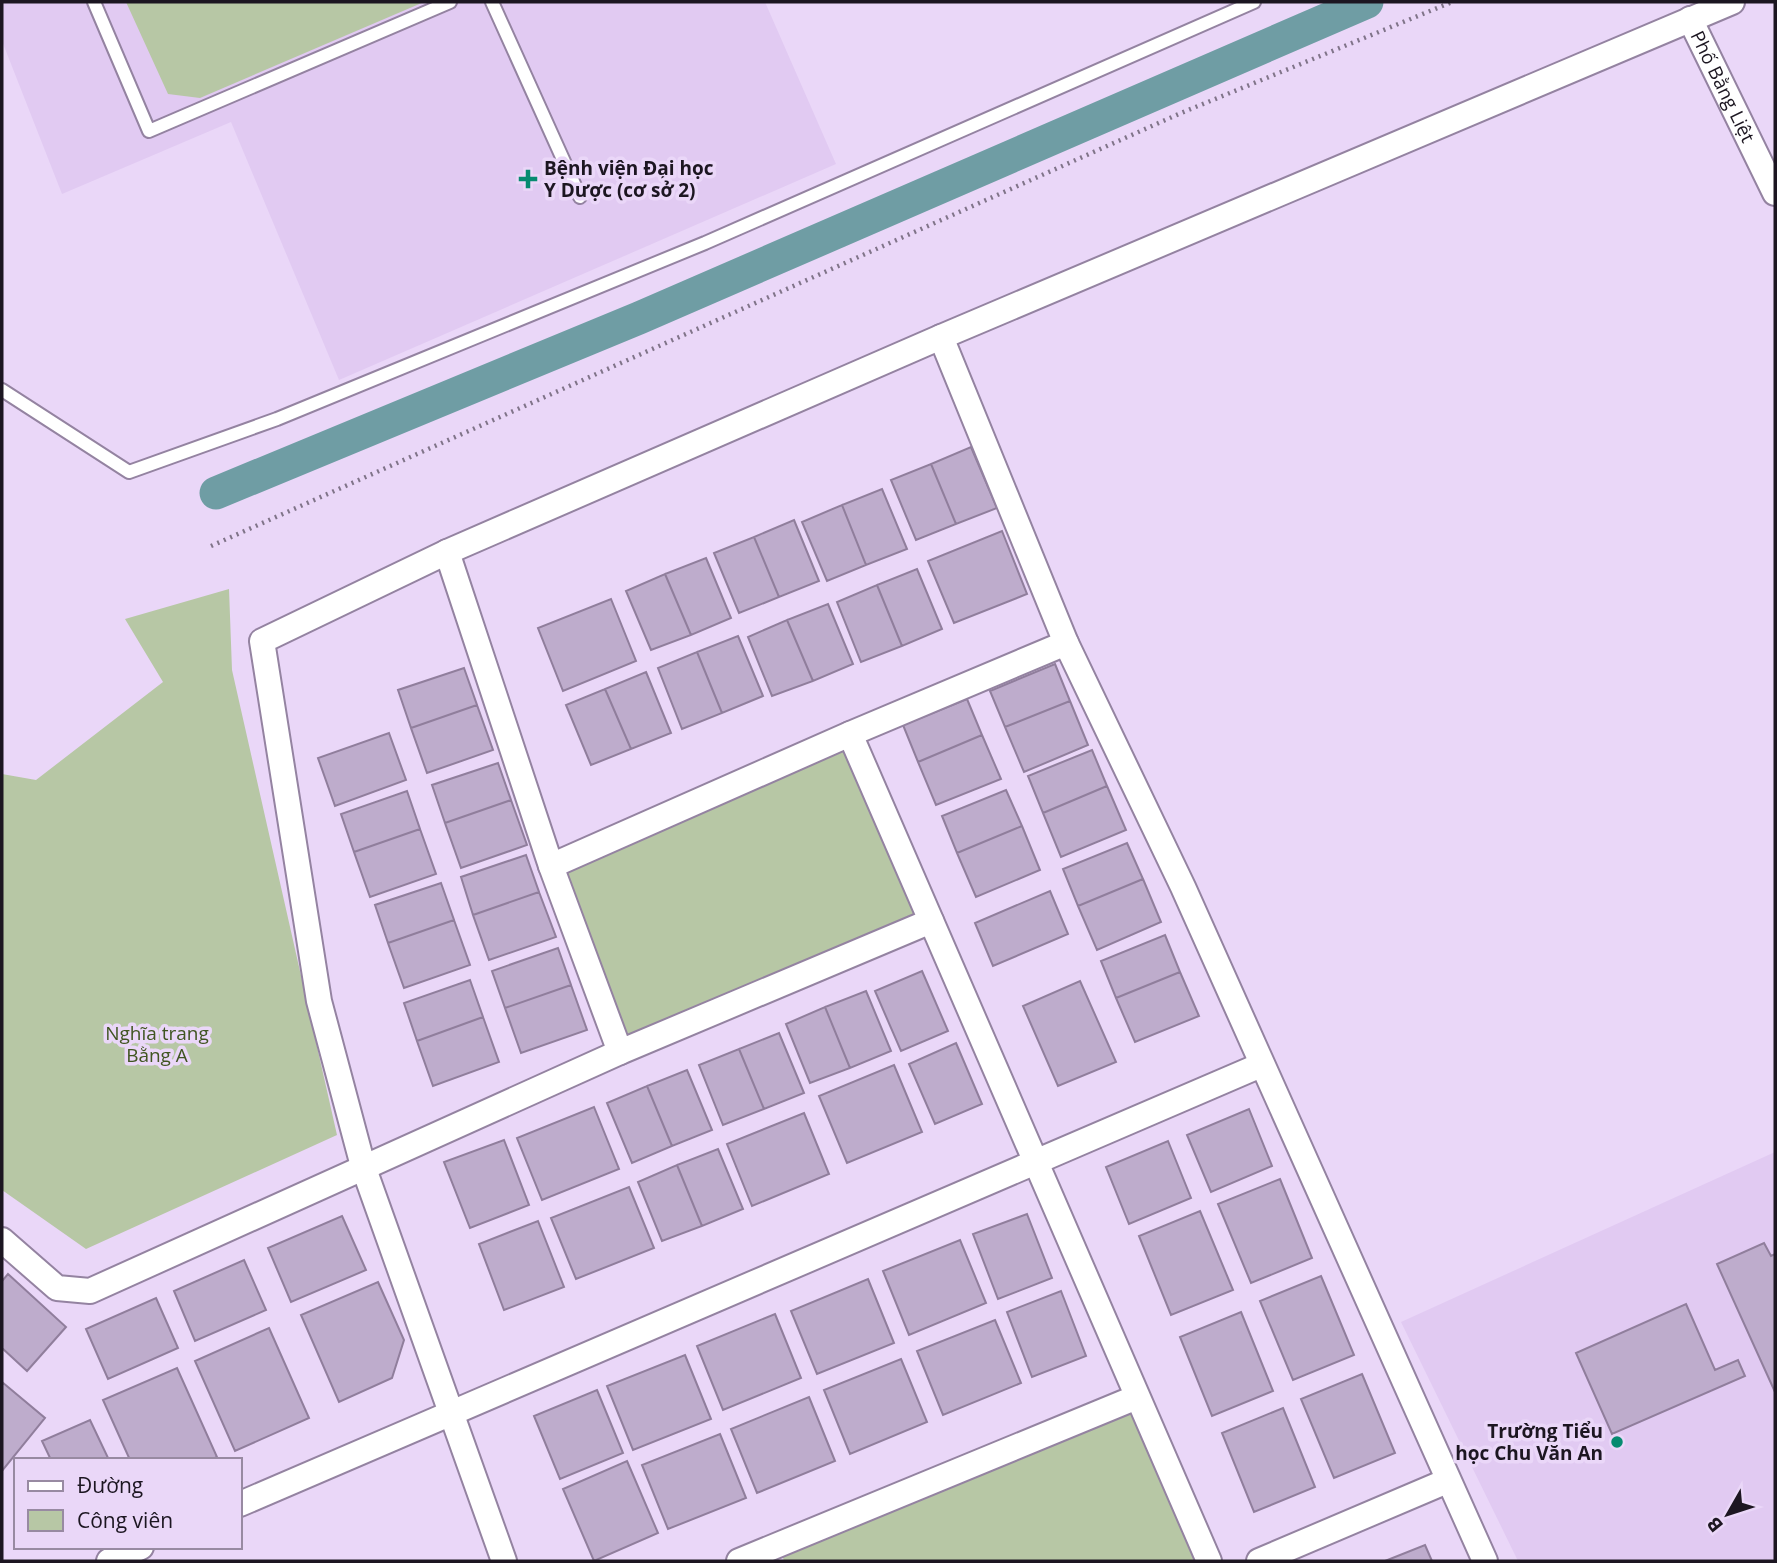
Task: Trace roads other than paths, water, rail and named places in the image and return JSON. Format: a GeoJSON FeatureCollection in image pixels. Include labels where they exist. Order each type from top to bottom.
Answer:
{"type":"FeatureCollection","features":[{"type":"Feature","properties":{"kind":"street"},"geometry":{"type":"LineString","coordinates":[[504,1561],[363,1166],[319,1001],[262,641],[447,552],[941,337],[1732,2]]}},
{"type":"Feature","properties":{"kind":"street","name":"Phố Bằng Liệt"},"geometry":{"type":"LineString","coordinates":[[1689,19],[1775,194]]}},
{"type":"Feature","properties":{"kind":"street"},"geometry":{"type":"LineString","coordinates":[[941,337],[1066,643],[1183,887],[1485,1561]]}},
{"type":"Feature","properties":{"kind":"street"},"geometry":{"type":"LineString","coordinates":[[447,552],[551,866],[620,1052]]}},
{"type":"Feature","properties":{"kind":"street"},"geometry":{"type":"LineString","coordinates":[[551,866],[850,734],[1066,643]]}},
{"type":"Feature","properties":{"kind":"street"},"geometry":{"type":"LineString","coordinates":[[850,734],[1209,1561]]}},
{"type":"Feature","properties":{"kind":"street"},"geometry":{"type":"LineString","coordinates":[[2,1240],[57,1288],[90,1291],[620,1052],[931,920]]}},
{"type":"Feature","properties":{"kind":"street"},"geometry":{"type":"LineString","coordinates":[[242,1503],[1262,1065]]}},
{"type":"Feature","properties":{"kind":"street"},"geometry":{"type":"LineString","coordinates":[[739,1561],[781,1553],[1137,1397]]}},
{"type":"Feature","properties":{"kind":"street"},"geometry":{"type":"LineString","coordinates":[[1259,1561],[1447,1481]]}},
{"type":"Feature","properties":{"kind":"street"},"geometry":{"type":"LineString","coordinates":[[109,1561],[136,1549]]}},
{"type":"Feature","properties":{"kind":"lane"},"geometry":{"type":"LineString","coordinates":[[94,2],[149,131],[450,2]]}},
{"type":"Feature","properties":{"kind":"lane"},"geometry":{"type":"LineString","coordinates":[[492,2],[580,197]]}},
{"type":"Feature","properties":{"kind":"lane"},"geometry":{"type":"LineString","coordinates":[[2,390],[129,472],[277,419],[705,243],[1254,2]]}},
{"type":"Feature","properties":{"kind":"waterway"},"geometry":{"type":"LineString","coordinates":[[216,493],[639,318],[1367,2]]}},
{"type":"Feature","properties":{"kind":"place","name":"Bệnh viện Đại học Y Dược (cơ sở 2)"},"geometry":{"type":"Point","coordinates":[528,179]}},
{"type":"Feature","properties":{"kind":"place","name":"Trường Tiểu học Chu Văn An"},"geometry":{"type":"Point","coordinates":[1617,1442]}},
{"type":"Feature","properties":{"kind":"park label","name":"Nghĩa trang Bằng A"},"geometry":{"type":"Point","coordinates":[157,1044]}}]}
